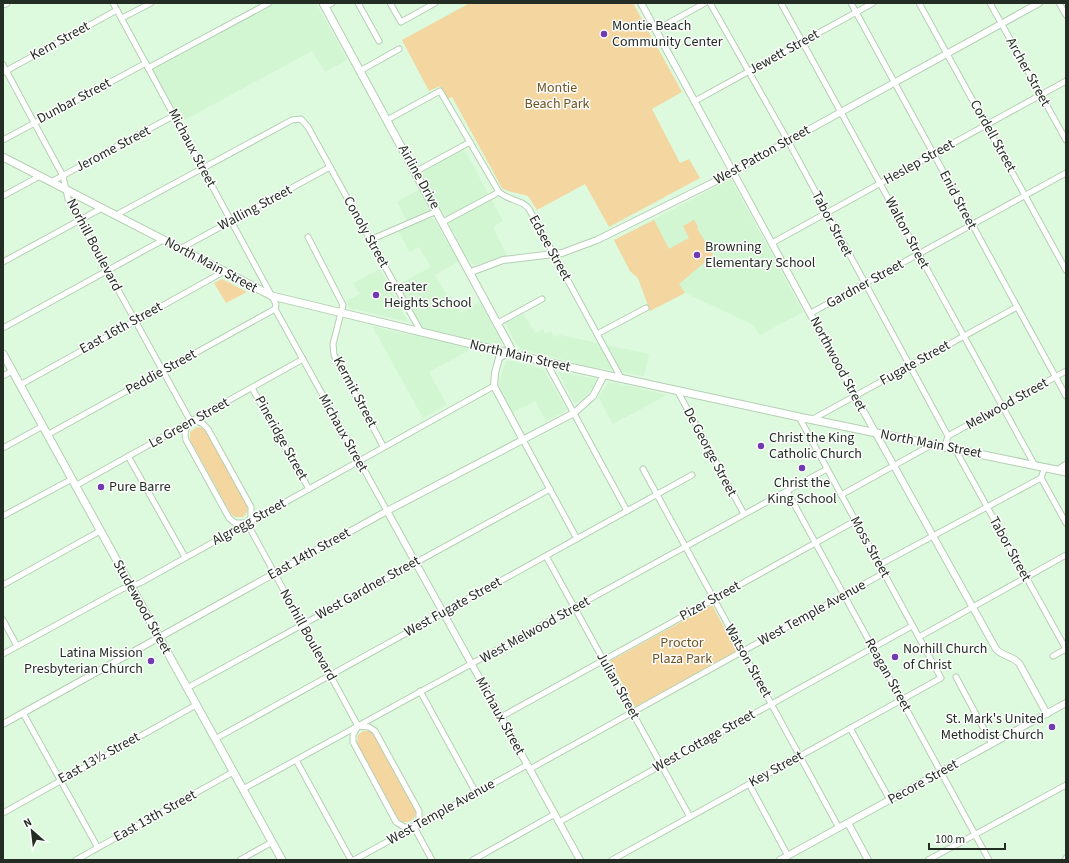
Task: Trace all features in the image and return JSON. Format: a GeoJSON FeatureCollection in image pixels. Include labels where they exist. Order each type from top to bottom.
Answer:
{"type":"FeatureCollection","features":[{"type":"Feature","properties":{"kind":"main road","name":"Airline Drive"},"geometry":{"type":"LineString","coordinates":[[327,4],[360,71],[498,323],[510,347],[508,353]]}},
{"type":"Feature","properties":{"kind":"main road","name":"North Main Street"},"geometry":{"type":"LineString","coordinates":[[3,157],[272,296],[604,375],[876,433],[1034,464],[1066,472]]}},
{"type":"Feature","properties":{"kind":"main road","name":"Studewood Street"},"geometry":{"type":"LineString","coordinates":[[3,354],[282,860]]}},
{"type":"Feature","properties":{"kind":"street","name":"Michaux Street"},"geometry":{"type":"LineString","coordinates":[[113,3],[232,220],[276,304],[275,309],[580,860]]}},
{"type":"Feature","properties":{"kind":"street"},"geometry":{"type":"LineString","coordinates":[[122,18],[151,3]]}},
{"type":"Feature","properties":{"kind":"street","name":"Dunbar Street"},"geometry":{"type":"LineString","coordinates":[[3,140],[269,3]]}},
{"type":"Feature","properties":{"kind":"street"},"geometry":{"type":"LineString","coordinates":[[358,3],[379,40]]}},
{"type":"Feature","properties":{"kind":"street"},"geometry":{"type":"LineString","coordinates":[[390,3],[401,22],[435,3]]}},
{"type":"Feature","properties":{"kind":"street"},"geometry":{"type":"LineString","coordinates":[[421,3],[424,9]]}},
{"type":"Feature","properties":{"kind":"street","name":"Northwood Street"},"geometry":{"type":"LineString","coordinates":[[641,3],[855,396],[996,649],[1019,663],[1047,714]]}},
{"type":"Feature","properties":{"kind":"street"},"geometry":{"type":"LineString","coordinates":[[656,30],[706,3]]}},
{"type":"Feature","properties":{"kind":"street","name":"Tabor Street"},"geometry":{"type":"LineString","coordinates":[[710,3],[788,141],[948,436]]}},
{"type":"Feature","properties":{"kind":"street","name":"Walton Street"},"geometry":{"type":"LineString","coordinates":[[781,3],[1034,464]]}},
{"type":"Feature","properties":{"kind":"street","name":"Enid Street"},"geometry":{"type":"LineString","coordinates":[[851,3],[1066,396]]}},
{"type":"Feature","properties":{"kind":"street","name":"Jewett Street"},"geometry":{"type":"LineString","coordinates":[[695,101],[873,3]]}},
{"type":"Feature","properties":{"kind":"street","name":"Cordell Street"},"geometry":{"type":"LineString","coordinates":[[919,3],[1066,270]]}},
{"type":"Feature","properties":{"kind":"street","name":"Archer Street"},"geometry":{"type":"LineString","coordinates":[[990,3],[1066,140]]}},
{"type":"Feature","properties":{"kind":"street","name":"West Patton Street"},"geometry":{"type":"LineString","coordinates":[[471,272],[503,260],[553,254],[576,249],[597,240],[733,171],[1040,3]]}},
{"type":"Feature","properties":{"kind":"street"},"geometry":{"type":"LineString","coordinates":[[1059,3],[1066,15]]}},
{"type":"Feature","properties":{"kind":"street","name":"Kern Street"},"geometry":{"type":"LineString","coordinates":[[4,71],[117,10]]}},
{"type":"Feature","properties":{"kind":"street"},"geometry":{"type":"LineString","coordinates":[[360,71],[399,49]]}},
{"type":"Feature","properties":{"kind":"street","name":"Norhill Boulevard"},"geometry":{"type":"LineString","coordinates":[[3,65],[4,71],[62,176],[68,198],[191,422]]}},
{"type":"Feature","properties":{"kind":"street","name":"Heslep Street"},"geometry":{"type":"LineString","coordinates":[[772,243],[1066,81]]}},
{"type":"Feature","properties":{"kind":"street"},"geometry":{"type":"LineString","coordinates":[[387,120],[440,92],[499,192],[443,222]]}},
{"type":"Feature","properties":{"kind":"street","name":"Jerome Street"},"geometry":{"type":"LineString","coordinates":[[51,182],[175,115]]}},
{"type":"Feature","properties":{"kind":"street","name":"Conoly Street"},"geometry":{"type":"LineString","coordinates":[[203,168],[294,119],[303,121],[311,132],[421,332]]}},
{"type":"Feature","properties":{"kind":"street"},"geometry":{"type":"LineString","coordinates":[[416,172],[470,142]]}},
{"type":"Feature","properties":{"kind":"street","name":"Walling Street"},"geometry":{"type":"LineString","coordinates":[[180,249],[330,167]]}},
{"type":"Feature","properties":{"kind":"street"},"geometry":{"type":"LineString","coordinates":[[116,215],[203,168]]}},
{"type":"Feature","properties":{"kind":"street","name":"Gardner Street"},"geometry":{"type":"LineString","coordinates":[[811,313],[1066,173]]}},
{"type":"Feature","properties":{"kind":"street"},"geometry":{"type":"LineString","coordinates":[[3,196],[40,176]]}},
{"type":"Feature","properties":{"kind":"street","name":"Edsee Street"},"geometry":{"type":"LineString","coordinates":[[499,192],[502,195],[527,206],[621,378]]}},
{"type":"Feature","properties":{"kind":"street"},"geometry":{"type":"LineString","coordinates":[[3,262],[102,208]]}},
{"type":"Feature","properties":{"kind":"street"},"geometry":{"type":"LineString","coordinates":[[370,240],[437,211]]}},
{"type":"Feature","properties":{"kind":"street","name":"Kermit Street"},"geometry":{"type":"LineString","coordinates":[[308,237],[342,303],[334,344],[334,356],[383,446]]}},
{"type":"Feature","properties":{"kind":"street"},"geometry":{"type":"LineString","coordinates":[[3,328],[163,240]]}},
{"type":"Feature","properties":{"kind":"street","name":"East 16th Street"},"geometry":{"type":"LineString","coordinates":[[20,385],[223,272]]}},
{"type":"Feature","properties":{"kind":"street"},"geometry":{"type":"LineString","coordinates":[[498,323],[542,299]]}},
{"type":"Feature","properties":{"kind":"street","name":"Fugate Street"},"geometry":{"type":"LineString","coordinates":[[813,419],[1017,307]]}},
{"type":"Feature","properties":{"kind":"street"},"geometry":{"type":"LineString","coordinates":[[597,334],[646,308]]}},
{"type":"Feature","properties":{"kind":"street","name":"Peddie Street"},"geometry":{"type":"LineString","coordinates":[[48,435],[275,309]]}},
{"type":"Feature","properties":{"kind":"street"},"geometry":{"type":"LineString","coordinates":[[508,353],[499,358],[495,373],[494,386],[577,539]]}},
{"type":"Feature","properties":{"kind":"street","name":"Le Green Street"},"geometry":{"type":"LineString","coordinates":[[3,516],[128,456],[303,359]]}},
{"type":"Feature","properties":{"kind":"street"},"geometry":{"type":"LineString","coordinates":[[546,362],[627,511]]}},
{"type":"Feature","properties":{"kind":"street"},"geometry":{"type":"LineString","coordinates":[[3,376],[12,371]]}},
{"type":"Feature","properties":{"kind":"street","name":"Melwood Street"},"geometry":{"type":"LineString","coordinates":[[948,436],[1066,371]]}},
{"type":"Feature","properties":{"kind":"street","name":"East 14th Street"},"geometry":{"type":"LineString","coordinates":[[3,724],[387,511],[574,413],[590,400],[598,389],[604,375]]}},
{"type":"Feature","properties":{"kind":"street","name":"Algregg Street"},"geometry":{"type":"LineString","coordinates":[[3,654],[122,589],[131,586],[185,557],[309,489],[383,446],[494,386]]}},
{"type":"Feature","properties":{"kind":"street","name":"Pineridge Street"},"geometry":{"type":"LineString","coordinates":[[252,388],[309,489]]}},
{"type":"Feature","properties":{"kind":"street","name":"De George Street"},"geometry":{"type":"LineString","coordinates":[[677,390],[744,514]]}},
{"type":"Feature","properties":{"kind":"street","name":"Moss Street"},"geometry":{"type":"LineString","coordinates":[[799,417],[941,678]]}},
{"type":"Feature","properties":{"kind":"street"},"geometry":{"type":"LineString","coordinates":[[197,421],[203,424],[211,435],[251,507],[251,517],[246,523],[235,523],[228,518],[186,440],[185,430],[191,422],[197,421]]}},
{"type":"Feature","properties":{"kind":"street"},"geometry":{"type":"LineString","coordinates":[[3,448],[42,426]]}},
{"type":"Feature","properties":{"kind":"street"},"geometry":{"type":"LineString","coordinates":[[945,446],[948,436]]}},
{"type":"Feature","properties":{"kind":"street"},"geometry":{"type":"LineString","coordinates":[[841,495],[933,444]]}},
{"type":"Feature","properties":{"kind":"street","name":"Tabor Street"},"geometry":{"type":"LineString","coordinates":[[955,448],[1066,649]]}},
{"type":"Feature","properties":{"kind":"street"},"geometry":{"type":"LineString","coordinates":[[128,456],[185,557]]}},
{"type":"Feature","properties":{"kind":"street"},"geometry":{"type":"LineString","coordinates":[[1057,470],[1066,464]]}},
{"type":"Feature","properties":{"kind":"street"},"geometry":{"type":"LineString","coordinates":[[1045,467],[1042,478],[1066,523]]}},
{"type":"Feature","properties":{"kind":"street","name":"Watson Street"},"geometry":{"type":"LineString","coordinates":[[643,469],[839,828]]}},
{"type":"Feature","properties":{"kind":"street","name":"West Melwood Street"},"geometry":{"type":"LineString","coordinates":[[243,790],[420,691],[479,661],[827,469]]}},
{"type":"Feature","properties":{"kind":"street","name":"West Fugate Street"},"geometry":{"type":"LineString","coordinates":[[215,739],[692,475]]}},
{"type":"Feature","properties":{"kind":"street"},"geometry":{"type":"LineString","coordinates":[[879,565],[1042,478]]}},
{"type":"Feature","properties":{"kind":"street","name":"West Gardner Street"},"geometry":{"type":"LineString","coordinates":[[187,688],[550,489]]}},
{"type":"Feature","properties":{"kind":"street","name":"Reagan Street"},"geometry":{"type":"LineString","coordinates":[[787,491],[989,860]]}},
{"type":"Feature","properties":{"kind":"street","name":"Pizer Street"},"geometry":{"type":"LineString","coordinates":[[501,717],[855,521]]}},
{"type":"Feature","properties":{"kind":"street","name":"Norhill Boulevard"},"geometry":{"type":"LineString","coordinates":[[246,523],[358,726]]}},
{"type":"Feature","properties":{"kind":"street"},"geometry":{"type":"LineString","coordinates":[[3,584],[100,531]]}},
{"type":"Feature","properties":{"kind":"street"},"geometry":{"type":"LineString","coordinates":[[918,637],[1066,555]]}},
{"type":"Feature","properties":{"kind":"street","name":"Julian Street"},"geometry":{"type":"LineString","coordinates":[[546,556],[690,817]]}},
{"type":"Feature","properties":{"kind":"street","name":"West Temple Avenue"},"geometry":{"type":"LineString","coordinates":[[353,860],[476,793],[633,713],[884,573]]}},
{"type":"Feature","properties":{"kind":"street"},"geometry":{"type":"LineString","coordinates":[[3,620],[18,646]]}},
{"type":"Feature","properties":{"kind":"street","name":"West Cottage Street"},"geometry":{"type":"LineString","coordinates":[[559,822],[912,626]]}},
{"type":"Feature","properties":{"kind":"street"},"geometry":{"type":"LineString","coordinates":[[1053,656],[1066,649]]}},
{"type":"Feature","properties":{"kind":"street"},"geometry":{"type":"LineString","coordinates":[[956,677],[992,744]]}},
{"type":"Feature","properties":{"kind":"street","name":"Key Street"},"geometry":{"type":"LineString","coordinates":[[612,860],[941,678]]}},
{"type":"Feature","properties":{"kind":"street"},"geometry":{"type":"LineString","coordinates":[[420,691],[476,793]]}},
{"type":"Feature","properties":{"kind":"street","name":"Pecore Street"},"geometry":{"type":"LineString","coordinates":[[780,860],[1066,703]]}},
{"type":"Feature","properties":{"kind":"street","name":"East 13½ Street"},"geometry":{"type":"LineString","coordinates":[[3,813],[196,705]]}},
{"type":"Feature","properties":{"kind":"street"},"geometry":{"type":"LineString","coordinates":[[23,713],[98,848]]}},
{"type":"Feature","properties":{"kind":"street"},"geometry":{"type":"LineString","coordinates":[[358,726],[366,726],[372,729],[379,738],[419,811],[419,820],[414,827],[404,827],[396,822],[353,742],[353,735],[358,726]]}},
{"type":"Feature","properties":{"kind":"street"},"geometry":{"type":"LineString","coordinates":[[850,728],[890,800]]}},
{"type":"Feature","properties":{"kind":"street"},"geometry":{"type":"LineString","coordinates":[[296,760],[353,860]]}},
{"type":"Feature","properties":{"kind":"street","name":"East 13th Street"},"geometry":{"type":"LineString","coordinates":[[76,860],[233,772]]}},
{"type":"Feature","properties":{"kind":"street"},"geometry":{"type":"LineString","coordinates":[[749,784],[788,856]]}},
{"type":"Feature","properties":{"kind":"street"},"geometry":{"type":"LineString","coordinates":[[928,860],[1066,785]]}},
{"type":"Feature","properties":{"kind":"street"},"geometry":{"type":"LineString","coordinates":[[473,860],[555,814]]}},
{"type":"Feature","properties":{"kind":"street"},"geometry":{"type":"LineString","coordinates":[[848,823],[868,860]]}},
{"type":"Feature","properties":{"kind":"street"},"geometry":{"type":"LineString","coordinates":[[414,827],[432,860]]}},
{"type":"Feature","properties":{"kind":"street"},"geometry":{"type":"LineString","coordinates":[[240,860],[272,842]]}},
{"type":"Feature","properties":{"kind":"shaded area"},"geometry":{"type":"Polygon","coordinates":[[[272,3],[316,3],[347,60],[325,72],[312,51],[181,122],[152,68],[272,3]]]}},
{"type":"Feature","properties":{"kind":"shaded area"},"geometry":{"type":"Polygon","coordinates":[[[464,149],[503,221],[493,227],[507,255],[475,265],[472,264],[467,257],[435,275],[448,298],[451,296],[460,313],[480,302],[502,343],[499,346],[485,342],[429,372],[447,405],[423,418],[372,326],[408,335],[421,328],[397,285],[431,267],[419,247],[410,252],[397,229],[432,218],[451,249],[460,244],[440,207],[407,221],[397,202],[427,185],[423,175],[426,170],[464,149]]]}},
{"type":"Feature","properties":{"kind":"shaded area","name":"Browning Elementary School"},"geometry":{"type":"Polygon","coordinates":[[[731,179],[803,312],[760,335],[752,324],[685,293],[650,311],[638,278],[630,271],[614,240],[731,179]]]}},
{"type":"Feature","properties":{"kind":"shaded area","name":"Greater Heights School"},"geometry":{"type":"Polygon","coordinates":[[[380,269],[408,322],[350,308],[346,301],[360,294],[353,283],[380,269]]]}},
{"type":"Feature","properties":{"kind":"shaded area"},"geometry":{"type":"Polygon","coordinates":[[[524,314],[535,333],[543,329],[545,334],[551,331],[553,337],[560,335],[649,354],[644,376],[582,365],[521,349],[516,344],[505,323],[524,314]]]}},
{"type":"Feature","properties":{"kind":"shaded area"},"geometry":{"type":"Polygon","coordinates":[[[506,361],[514,361],[543,369],[567,410],[546,421],[535,401],[512,413],[498,385],[506,361]]]}},
{"type":"Feature","properties":{"kind":"shaded area"},"geometry":{"type":"Polygon","coordinates":[[[558,372],[597,379],[596,384],[583,399],[575,404],[558,372]]]}},
{"type":"Feature","properties":{"kind":"shaded area"},"geometry":{"type":"Polygon","coordinates":[[[609,382],[667,395],[613,424],[598,397],[609,382]]]}},
{"type":"Feature","properties":{"kind":"green space","name":"Montie Beach Park"},"geometry":{"type":"Polygon","coordinates":[[[470,3],[633,3],[682,92],[652,109],[680,163],[689,159],[700,178],[609,227],[585,184],[537,210],[528,196],[502,188],[452,97],[448,99],[440,86],[429,91],[402,40],[470,3]]]}},
{"type":"Feature","properties":{"kind":"green space"},"geometry":{"type":"Polygon","coordinates":[[[654,220],[669,249],[689,238],[683,226],[694,220],[713,255],[679,284],[685,293],[650,311],[638,278],[630,271],[614,240],[654,220]]]}},
{"type":"Feature","properties":{"kind":"green space"},"geometry":{"type":"Polygon","coordinates":[[[222,279],[247,292],[226,303],[214,283],[222,279]]]}},
{"type":"Feature","properties":{"kind":"green space"},"geometry":{"type":"Polygon","coordinates":[[[197,427],[202,428],[206,432],[247,505],[248,511],[243,517],[235,517],[231,514],[190,440],[190,432],[197,427]]]}},
{"type":"Feature","properties":{"kind":"green space","name":"Proctor Plaza Park"},"geometry":{"type":"Polygon","coordinates":[[[712,605],[737,651],[635,707],[610,661],[712,605]]]}},
{"type":"Feature","properties":{"kind":"green space"},"geometry":{"type":"Polygon","coordinates":[[[363,731],[369,731],[374,734],[416,811],[414,818],[411,821],[403,822],[397,818],[357,745],[358,735],[363,731]]]}},
{"type":"Feature","properties":{"kind":"place","name":"Montie Beach Community Center"},"geometry":{"type":"Point","coordinates":[604,34]}},
{"type":"Feature","properties":{"kind":"place","name":"Browning Elementary School"},"geometry":{"type":"Point","coordinates":[697,255]}},
{"type":"Feature","properties":{"kind":"place","name":"Greater Heights School"},"geometry":{"type":"Point","coordinates":[376,295]}},
{"type":"Feature","properties":{"kind":"place","name":"Christ the King Catholic Church"},"geometry":{"type":"Point","coordinates":[761,446]}},
{"type":"Feature","properties":{"kind":"place","name":"Christ the King School"},"geometry":{"type":"Point","coordinates":[802,468]}},
{"type":"Feature","properties":{"kind":"place","name":"Pure Barre"},"geometry":{"type":"Point","coordinates":[101,487]}},
{"type":"Feature","properties":{"kind":"place","name":"Norhill Church of Christ"},"geometry":{"type":"Point","coordinates":[895,657]}},
{"type":"Feature","properties":{"kind":"place","name":"Latina Mission Presbyterian Church"},"geometry":{"type":"Point","coordinates":[151,661]}},
{"type":"Feature","properties":{"kind":"place","name":"St. Mark's United Methodist Church"},"geometry":{"type":"Point","coordinates":[1052,727]}}]}
